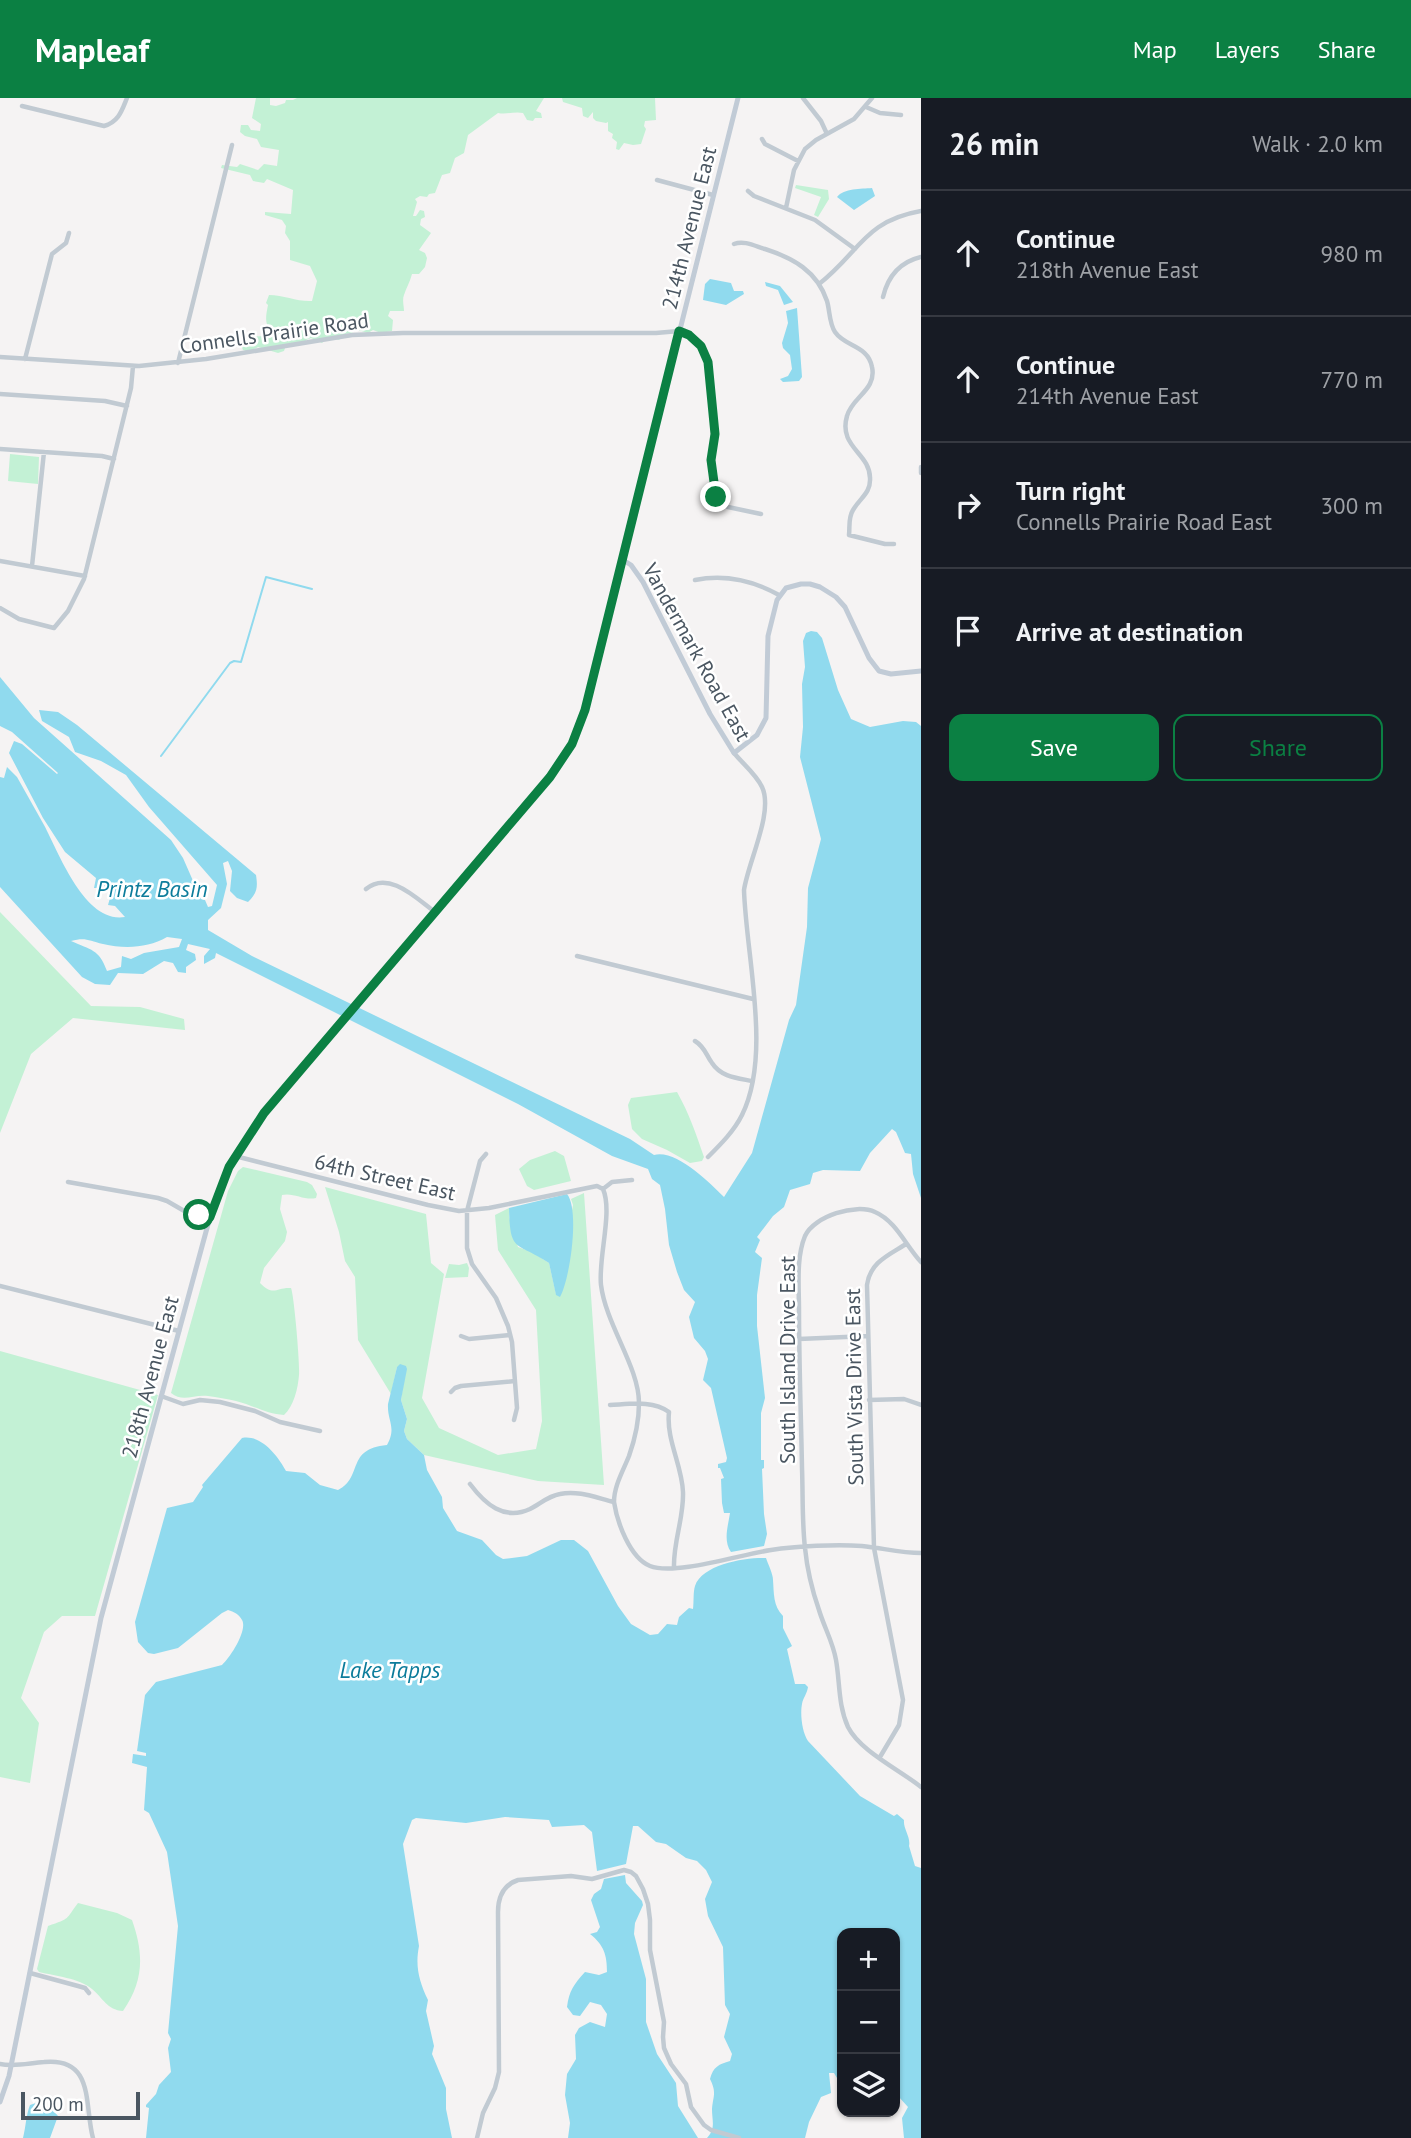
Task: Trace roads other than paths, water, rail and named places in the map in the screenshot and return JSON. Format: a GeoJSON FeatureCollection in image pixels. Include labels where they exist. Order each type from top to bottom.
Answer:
{"type":"FeatureCollection","features":[{"type":"Feature","properties":{"kind":"street"},"geometry":{"type":"LineString","coordinates":[[22,106],[104,126],[119,117],[127,98]]}},
{"type":"Feature","properties":{"kind":"street","name":"214th Avenue East"},"geometry":{"type":"LineString","coordinates":[[557,768],[572,744],[584,715],[738,98]]}},
{"type":"Feature","properties":{"kind":"street"},"geometry":{"type":"LineString","coordinates":[[803,98],[821,121],[827,134]]}},
{"type":"Feature","properties":{"kind":"street"},"geometry":{"type":"LineString","coordinates":[[786,208],[798,161],[811,144],[850,123],[872,98]]}},
{"type":"Feature","properties":{"kind":"street"},"geometry":{"type":"LineString","coordinates":[[866,107],[880,113],[901,115]]}},
{"type":"Feature","properties":{"kind":"street"},"geometry":{"type":"LineString","coordinates":[[762,139],[765,144],[798,161]]}},
{"type":"Feature","properties":{"kind":"street"},"geometry":{"type":"LineString","coordinates":[[178,363],[232,145]]}},
{"type":"Feature","properties":{"kind":"street"},"geometry":{"type":"LineString","coordinates":[[657,180],[713,195]]}},
{"type":"Feature","properties":{"kind":"street"},"geometry":{"type":"LineString","coordinates":[[748,191],[754,196],[815,220],[855,249]]}},
{"type":"Feature","properties":{"kind":"street"},"geometry":{"type":"LineString","coordinates":[[819,284],[871,232],[902,215],[921,211]]}},
{"type":"Feature","properties":{"kind":"street"},"geometry":{"type":"LineString","coordinates":[[25,359],[52,254],[66,243],[69,233]]}},
{"type":"Feature","properties":{"kind":"street"},"geometry":{"type":"LineString","coordinates":[[734,244],[741,242],[789,257],[806,268],[825,295],[835,332],[842,340],[862,350],[869,358],[873,376],[869,387],[851,407],[846,423],[849,442],[867,464],[870,479],[868,491],[851,514],[849,535],[894,544]]}},
{"type":"Feature","properties":{"kind":"street"},"geometry":{"type":"LineString","coordinates":[[883,297],[886,285],[897,269],[906,262],[921,257]]}},
{"type":"Feature","properties":{"kind":"street"},"geometry":{"type":"LineString","coordinates":[[679,331],[689,335],[701,346],[708,362],[715,434],[711,460],[716,497],[728,507],[761,514]]}},
{"type":"Feature","properties":{"kind":"street","name":"Connells Prairie Road"},"geometry":{"type":"LineString","coordinates":[[0,357],[133,366],[178,363],[352,335],[679,331]]}},
{"type":"Feature","properties":{"kind":"street"},"geometry":{"type":"LineString","coordinates":[[0,608],[19,619],[54,628],[75,600],[85,576],[114,459],[132,383],[133,366]]}},
{"type":"Feature","properties":{"kind":"street"},"geometry":{"type":"LineString","coordinates":[[0,394],[104,401],[127,406]]}},
{"type":"Feature","properties":{"kind":"street"},"geometry":{"type":"LineString","coordinates":[[0,449],[114,459]]}},
{"type":"Feature","properties":{"kind":"street"},"geometry":{"type":"LineString","coordinates":[[32,566],[44,452]]}},
{"type":"Feature","properties":{"kind":"street","name":"Vandermark Road East"},"geometry":{"type":"LineString","coordinates":[[623,559],[635,570],[647,588],[710,714],[734,753],[760,783],[766,803],[764,821],[748,867],[744,890],[756,1042],[752,1081],[742,1115],[731,1132],[708,1157]]}},
{"type":"Feature","properties":{"kind":"street"},"geometry":{"type":"LineString","coordinates":[[0,561],[85,576]]}},
{"type":"Feature","properties":{"kind":"street"},"geometry":{"type":"LineString","coordinates":[[695,580],[708,577],[735,578],[759,585],[779,595]]}},
{"type":"Feature","properties":{"kind":"street"},"geometry":{"type":"LineString","coordinates":[[734,753],[757,735],[766,718],[768,636],[779,595],[786,589],[801,584],[815,585],[827,590],[845,607],[869,658],[879,671],[891,674],[921,671]]}},
{"type":"Feature","properties":{"kind":"street","name":"218th Avenue East"},"geometry":{"type":"LineString","coordinates":[[0,2102],[5,2090],[101,1618],[210,1217],[224,1178],[235,1156],[264,1113],[557,768]]}},
{"type":"Feature","properties":{"kind":"street"},"geometry":{"type":"LineString","coordinates":[[366,889],[381,882],[393,885],[435,912]]}},
{"type":"Feature","properties":{"kind":"street"},"geometry":{"type":"LineString","coordinates":[[578,956],[753,999]]}},
{"type":"Feature","properties":{"kind":"street"},"geometry":{"type":"LineString","coordinates":[[695,1041],[703,1047],[712,1064],[720,1072],[752,1081]]}},
{"type":"Feature","properties":{"kind":"street"},"geometry":{"type":"LineString","coordinates":[[243,1144],[246,1156],[254,1162]]}},
{"type":"Feature","properties":{"kind":"street"},"geometry":{"type":"LineString","coordinates":[[486,1154],[480,1161],[467,1211],[468,1256],[501,1308],[510,1335],[517,1408],[514,1420]]}},
{"type":"Feature","properties":{"kind":"street","name":"64th Street East"},"geometry":{"type":"LineString","coordinates":[[235,1156],[428,1206],[467,1211],[597,1186],[604,1189],[612,1182],[632,1180]]}},
{"type":"Feature","properties":{"kind":"street"},"geometry":{"type":"LineString","coordinates":[[68,1182],[167,1200],[186,1212],[210,1217]]}},
{"type":"Feature","properties":{"kind":"street"},"geometry":{"type":"LineString","coordinates":[[604,1189],[606,1214],[600,1275],[603,1295],[612,1326],[632,1372],[639,1404],[635,1440],[615,1489],[614,1502],[621,1528],[640,1560],[652,1567],[674,1568],[774,1549],[855,1546],[921,1553]]}},
{"type":"Feature","properties":{"kind":"street","name":"South Island Drive East"},"geometry":{"type":"LineString","coordinates":[[921,1262],[888,1220],[878,1213],[868,1210],[836,1213],[821,1220],[809,1229],[803,1242],[800,1261],[799,1339],[805,1548],[815,1598],[836,1660],[841,1703],[847,1724],[859,1743],[921,1787]]}},
{"type":"Feature","properties":{"kind":"street","name":"South Vista Drive East"},"geometry":{"type":"LineString","coordinates":[[880,1757],[899,1725],[903,1700],[874,1548],[867,1285],[869,1274],[880,1260],[906,1244]]}},
{"type":"Feature","properties":{"kind":"street"},"geometry":{"type":"LineString","coordinates":[[0,1286],[179,1331]]}},
{"type":"Feature","properties":{"kind":"street"},"geometry":{"type":"LineString","coordinates":[[461,1336],[470,1339],[510,1335]]}},
{"type":"Feature","properties":{"kind":"street"},"geometry":{"type":"LineString","coordinates":[[799,1339],[868,1336]]}},
{"type":"Feature","properties":{"kind":"street"},"geometry":{"type":"LineString","coordinates":[[451,1392],[461,1386],[515,1381]]}},
{"type":"Feature","properties":{"kind":"street"},"geometry":{"type":"LineString","coordinates":[[161,1396],[183,1404],[206,1400],[227,1404],[255,1411],[280,1422],[320,1431]]}},
{"type":"Feature","properties":{"kind":"street"},"geometry":{"type":"LineString","coordinates":[[869,1400],[904,1399],[921,1405]]}},
{"type":"Feature","properties":{"kind":"street"},"geometry":{"type":"LineString","coordinates":[[610,1405],[655,1405],[669,1412],[668,1424],[683,1488],[683,1503],[674,1549],[674,1568]]}},
{"type":"Feature","properties":{"kind":"street"},"geometry":{"type":"LineString","coordinates":[[470,1484],[489,1506],[506,1512],[523,1511],[555,1495],[566,1493],[614,1502]]}},
{"type":"Feature","properties":{"kind":"street"},"geometry":{"type":"LineString","coordinates":[[477,2138],[483,2113],[499,2072],[498,1912],[502,1893],[508,1885],[518,1880],[571,1877],[592,1880],[626,1870],[639,1881],[648,1904],[650,1950],[664,2022],[663,2043],[669,2059],[686,2084],[691,2107],[704,2125],[711,2130],[739,2138]]}},
{"type":"Feature","properties":{"kind":"street"},"geometry":{"type":"LineString","coordinates":[[29,1973],[85,1988],[89,1993]]}},
{"type":"Feature","properties":{"kind":"street"},"geometry":{"type":"LineString","coordinates":[[0,2064],[10,2066],[60,2061],[76,2070],[83,2080],[93,2138]]}},
{"type":"Feature","properties":{"kind":"water"},"geometry":{"type":"Polygon","coordinates":[[[872,188],[875,196],[854,210],[837,197],[848,190],[872,188]]]}},
{"type":"Feature","properties":{"kind":"water"},"geometry":{"type":"Polygon","coordinates":[[[710,279],[731,283],[734,291],[743,291],[744,294],[726,305],[703,300],[705,284],[710,279]]]}},
{"type":"Feature","properties":{"kind":"water"},"geometry":{"type":"Polygon","coordinates":[[[765,282],[780,286],[793,302],[784,305],[778,290],[766,286],[765,282]]]}},
{"type":"Feature","properties":{"kind":"water"},"geometry":{"type":"Polygon","coordinates":[[[797,308],[802,377],[799,381],[783,382],[780,379],[788,376],[792,369],[790,355],[782,343],[788,323],[786,311],[797,308]]]}},
{"type":"Feature","properties":{"kind":"water","name":"Printz Basin"},"geometry":{"type":"Polygon","coordinates":[[[817,632],[822,638],[838,690],[851,719],[870,727],[903,721],[916,722],[921,726],[921,1198],[913,1174],[911,1154],[905,1153],[892,1129],[870,1153],[860,1171],[823,1170],[813,1173],[810,1184],[790,1190],[784,1207],[773,1216],[757,1237],[760,1240],[755,1252],[762,1258],[757,1295],[757,1326],[765,1398],[761,1413],[761,1460],[764,1460],[762,1469],[767,1534],[764,1546],[731,1552],[727,1538],[730,1513],[724,1513],[721,1479],[724,1478],[718,1468],[718,1464],[726,1462],[727,1458],[711,1388],[703,1380],[708,1359],[694,1338],[689,1317],[695,1302],[684,1290],[677,1272],[669,1245],[660,1185],[652,1179],[648,1169],[612,1156],[518,1104],[216,953],[215,958],[204,964],[204,956],[210,949],[188,944],[186,950],[195,954],[196,960],[186,967],[186,973],[178,972],[173,963],[164,961],[143,974],[118,973],[110,985],[95,984],[82,977],[0,887],[0,777],[4,778],[7,767],[17,777],[75,884],[86,898],[98,910],[111,916],[125,917],[115,906],[108,905],[112,891],[108,888],[94,888],[96,878],[65,852],[43,818],[9,753],[14,741],[22,744],[58,773],[12,732],[0,726],[0,677],[34,718],[171,840],[183,858],[201,899],[205,900],[208,907],[212,906],[217,885],[149,807],[126,775],[101,761],[75,752],[69,737],[42,721],[39,710],[58,712],[77,725],[256,875],[256,890],[248,902],[237,898],[230,891],[232,871],[228,861],[223,863],[227,884],[221,908],[208,920],[208,930],[252,956],[630,1139],[654,1155],[663,1154],[682,1162],[724,1197],[752,1153],[789,1020],[796,1005],[807,927],[808,888],[821,839],[800,757],[805,667],[803,641],[806,633],[817,632]],[[167,937],[128,947],[84,939],[71,941],[97,954],[107,971],[121,967],[122,956],[131,959],[144,953],[179,947],[182,939],[167,937]]]}},
{"type":"Feature","properties":{"kind":"water"},"geometry":{"type":"Polygon","coordinates":[[[567,1194],[573,1214],[572,1245],[560,1297],[556,1295],[549,1263],[513,1240],[509,1208],[567,1194]]]}},
{"type":"Feature","properties":{"kind":"water","name":"Lake Tapps"},"geometry":{"type":"Polygon","coordinates":[[[400,1364],[407,1369],[401,1400],[407,1419],[404,1431],[407,1439],[424,1455],[427,1470],[442,1497],[443,1508],[457,1531],[482,1540],[503,1559],[527,1556],[561,1540],[574,1540],[588,1551],[631,1624],[650,1635],[658,1634],[667,1624],[677,1625],[679,1617],[689,1608],[693,1609],[695,1586],[706,1572],[726,1563],[766,1558],[773,1578],[776,1604],[783,1616],[783,1628],[792,1646],[787,1649],[795,1684],[805,1684],[808,1687],[801,1708],[802,1723],[808,1741],[860,1796],[904,1820],[915,1866],[921,1868],[921,2138],[904,2138],[902,2118],[908,2107],[900,2098],[900,1928],[837,1928],[837,2078],[834,2073],[829,2073],[831,2093],[821,2097],[805,2138],[707,2138],[713,2124],[714,2091],[711,2075],[720,2065],[730,2061],[732,2054],[724,2037],[730,2014],[725,2005],[723,1947],[708,1916],[705,1899],[712,1882],[706,1870],[697,1861],[686,1858],[666,1844],[656,1842],[638,1826],[633,1826],[626,1864],[597,1871],[592,1832],[584,1825],[552,1827],[549,1820],[505,1817],[466,1823],[416,1818],[412,1820],[403,1844],[419,1946],[419,1973],[428,2000],[426,2011],[434,2046],[432,2054],[446,2088],[446,2109],[452,2138],[146,2138],[149,2108],[146,2105],[171,2072],[168,2048],[171,2039],[168,2033],[178,1926],[167,1852],[149,1813],[144,1810],[147,1767],[132,1763],[133,1754],[146,1756],[146,1753],[137,1751],[145,1695],[156,1682],[222,1665],[243,1630],[239,1616],[228,1610],[178,1648],[154,1654],[148,1653],[138,1642],[135,1622],[167,1508],[193,1502],[202,1485],[242,1438],[256,1439],[262,1443],[274,1453],[286,1471],[305,1473],[320,1485],[338,1490],[351,1478],[365,1452],[387,1445],[390,1439],[388,1404],[400,1364]]]}},
{"type":"Feature","properties":{"kind":"water"},"geometry":{"type":"Polygon","coordinates":[[[625,1875],[626,1883],[643,1905],[635,1923],[634,1934],[646,1979],[646,2022],[657,2054],[676,2083],[678,2106],[698,2138],[568,2138],[570,2123],[565,2095],[567,2074],[576,2059],[575,2035],[579,2028],[590,2022],[605,2027],[607,2014],[601,2005],[590,2002],[580,2016],[573,2015],[567,2007],[568,2001],[573,1988],[585,1972],[599,1975],[607,1972],[604,1951],[590,1934],[597,1932],[600,1927],[591,1900],[601,1889],[604,1879],[625,1875]]]}},
{"type":"Feature","properties":{"kind":"water"},"geometry":{"type":"Polygon","coordinates":[[[36,2103],[50,2107],[58,2116],[50,2138],[23,2138],[30,2105],[36,2103]]]}},
{"type":"Feature","properties":{"kind":"waterway"},"geometry":{"type":"LineString","coordinates":[[161,756],[230,663],[241,662],[266,577],[312,589]]}}]}
